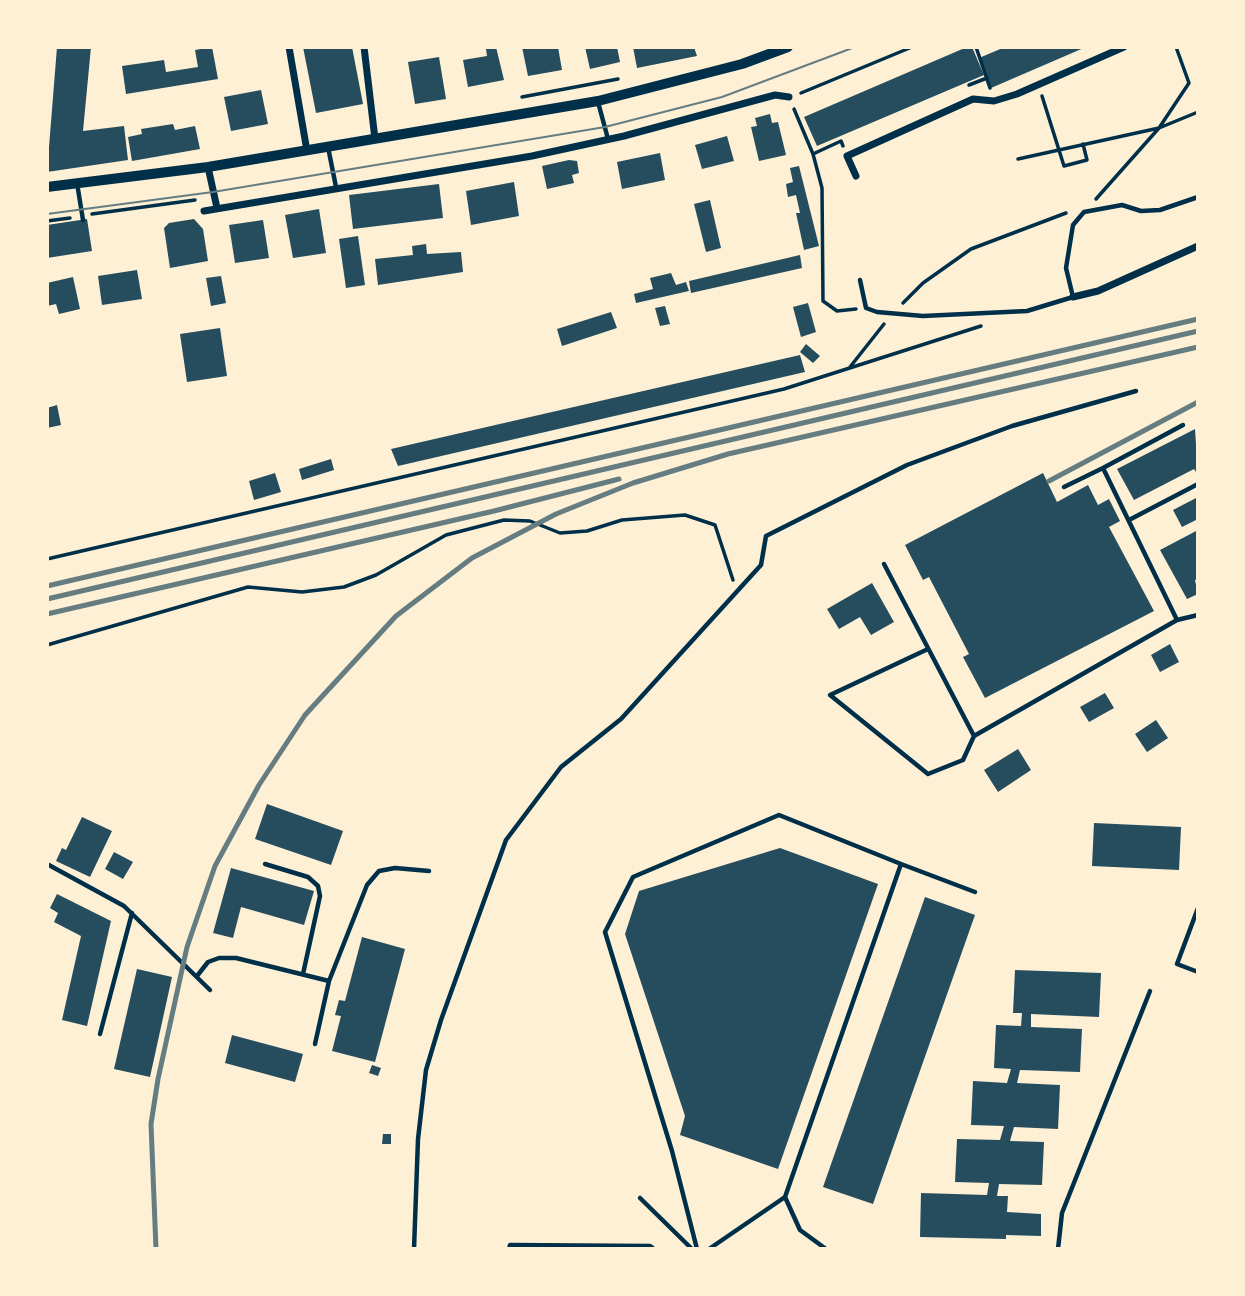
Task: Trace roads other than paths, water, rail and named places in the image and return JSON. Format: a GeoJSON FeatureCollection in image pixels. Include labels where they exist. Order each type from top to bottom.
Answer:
{"type":"FeatureCollection","features":[{"type":"Feature","properties":{"kind":"street"},"geometry":{"type":"LineString","coordinates":[[289,47],[307,151]]}},
{"type":"Feature","properties":{"kind":"street"},"geometry":{"type":"LineString","coordinates":[[364,47],[375,139]]}},
{"type":"Feature","properties":{"kind":"street"},"geometry":{"type":"LineString","coordinates":[[47,187],[208,167],[598,101],[729,68],[788,47]]}},
{"type":"Feature","properties":{"kind":"street"},"geometry":{"type":"LineString","coordinates":[[856,176],[847,156],[973,99],[994,101],[1038,85],[1124,47]]}},
{"type":"Feature","properties":{"kind":"street"},"geometry":{"type":"LineString","coordinates":[[204,211],[532,156],[775,95],[789,97]]}},
{"type":"Feature","properties":{"kind":"street"},"geometry":{"type":"LineString","coordinates":[[208,167],[217,208]]}},
{"type":"Feature","properties":{"kind":"street"},"geometry":{"type":"LineString","coordinates":[[1073,297],[1098,291],[1198,246]]}},
{"type":"Feature","properties":{"kind":"lane"},"geometry":{"type":"LineString","coordinates":[[598,101],[608,139]]}},
{"type":"Feature","properties":{"kind":"lane"},"geometry":{"type":"LineString","coordinates":[[328,147],[336,187]]}},
{"type":"Feature","properties":{"kind":"lane"},"geometry":{"type":"LineString","coordinates":[[76,182],[83,218]]}},
{"type":"Feature","properties":{"kind":"lane"},"geometry":{"type":"LineString","coordinates":[[860,280],[866,308],[923,316],[1027,311],[1073,297],[1066,268],[1073,225],[1084,212],[1122,205],[1141,211],[1160,210],[1198,197]]}},
{"type":"Feature","properties":{"kind":"lane"},"geometry":{"type":"LineString","coordinates":[[414,1249],[418,1139],[426,1070],[463,955],[506,840],[561,767],[621,719],[761,565],[766,536],[907,465],[1012,425],[1136,391]]}},
{"type":"Feature","properties":{"kind":"lane"},"geometry":{"type":"LineString","coordinates":[[1063,487],[1183,425]]}},
{"type":"Feature","properties":{"kind":"lane"},"geometry":{"type":"LineString","coordinates":[[1103,468],[1177,620]]}},
{"type":"Feature","properties":{"kind":"lane"},"geometry":{"type":"LineString","coordinates":[[1129,520],[1198,484]]}},
{"type":"Feature","properties":{"kind":"lane"},"geometry":{"type":"LineString","coordinates":[[884,564],[974,736]]}},
{"type":"Feature","properties":{"kind":"lane"},"geometry":{"type":"LineString","coordinates":[[928,649],[830,695],[928,774],[962,760],[974,736],[1177,620],[1198,615]]}},
{"type":"Feature","properties":{"kind":"lane"},"geometry":{"type":"LineString","coordinates":[[695,1249],[672,1151],[605,932],[633,877],[779,815],[975,892]]}},
{"type":"Feature","properties":{"kind":"lane"},"geometry":{"type":"LineString","coordinates":[[47,864],[71,875],[132,913],[210,990]]}},
{"type":"Feature","properties":{"kind":"lane"},"geometry":{"type":"LineString","coordinates":[[265,864],[308,877],[318,886],[320,896],[303,974]]}},
{"type":"Feature","properties":{"kind":"lane"},"geometry":{"type":"LineString","coordinates":[[709,1249],[785,1197],[901,864]]}},
{"type":"Feature","properties":{"kind":"lane"},"geometry":{"type":"LineString","coordinates":[[315,1044],[329,981],[367,885],[379,871],[396,868],[429,871]]}},
{"type":"Feature","properties":{"kind":"lane"},"geometry":{"type":"LineString","coordinates":[[1198,908],[1177,964],[1198,972]]}},
{"type":"Feature","properties":{"kind":"lane"},"geometry":{"type":"LineString","coordinates":[[100,1034],[132,913]]}},
{"type":"Feature","properties":{"kind":"lane"},"geometry":{"type":"LineString","coordinates":[[197,976],[208,962],[219,958],[236,958],[329,981]]}},
{"type":"Feature","properties":{"kind":"lane"},"geometry":{"type":"LineString","coordinates":[[1058,1249],[1062,1213],[1150,991]]}},
{"type":"Feature","properties":{"kind":"lane"},"geometry":{"type":"LineString","coordinates":[[785,1197],[800,1230],[826,1249]]}},
{"type":"Feature","properties":{"kind":"lane"},"geometry":{"type":"LineString","coordinates":[[640,1198],[695,1249]]}},
{"type":"Feature","properties":{"kind":"lane"},"geometry":{"type":"LineString","coordinates":[[509,1249],[510,1245],[650,1246],[654,1249]]}},
{"type":"Feature","properties":{"kind":"tram line"},"geometry":{"type":"LineString","coordinates":[[47,214],[213,192],[605,127],[722,97],[855,47]]}},
{"type":"Feature","properties":{"kind":"railway"},"geometry":{"type":"LineString","coordinates":[[47,586],[1198,319]]}},
{"type":"Feature","properties":{"kind":"railway"},"geometry":{"type":"LineString","coordinates":[[47,599],[1198,331]]}},
{"type":"Feature","properties":{"kind":"railway"},"geometry":{"type":"LineString","coordinates":[[156,1249],[151,1124],[158,1079],[187,947],[215,866],[259,785],[305,715],[396,616],[472,558],[556,514],[633,483],[728,454],[1198,347]]}},
{"type":"Feature","properties":{"kind":"railway"},"geometry":{"type":"LineString","coordinates":[[1049,481],[1198,402]]}},
{"type":"Feature","properties":{"kind":"railway"},"geometry":{"type":"LineString","coordinates":[[47,614],[494,511],[619,479]]}}]}
